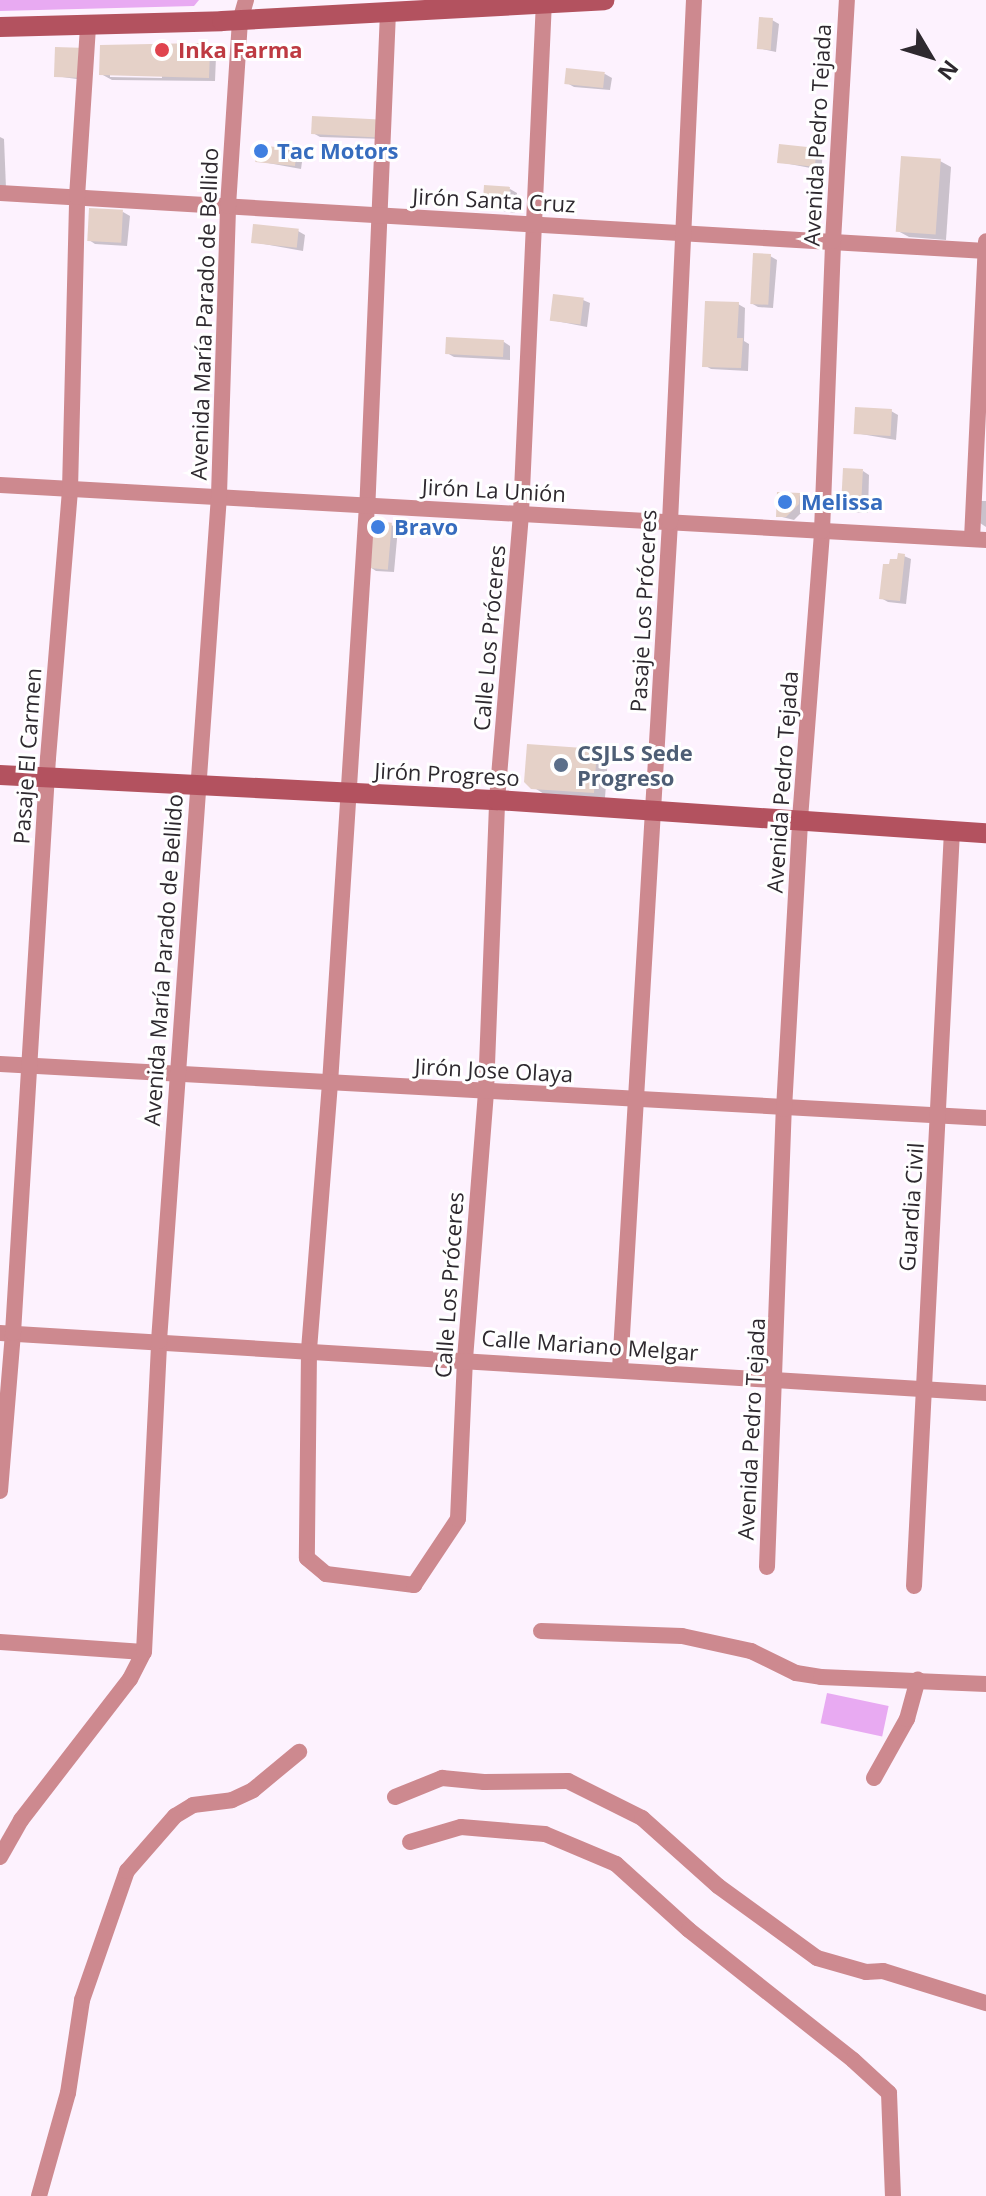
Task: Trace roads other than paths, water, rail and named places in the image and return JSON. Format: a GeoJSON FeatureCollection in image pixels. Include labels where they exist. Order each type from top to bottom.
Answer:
{"type":"FeatureCollection","features":[{"type":"Feature","properties":{"kind":"street","name":"Avenida María Parado de Bellido"},"geometry":{"type":"LineString","coordinates":[[0,1857],[21,1820],[130,1679],[144,1652],[159,1341],[219,495],[238,10],[246,0]]}},
{"type":"Feature","properties":{"kind":"street"},"geometry":{"type":"LineString","coordinates":[[0,27],[88,25],[238,10],[388,12],[604,0]]}},
{"type":"Feature","properties":{"kind":"street","name":"Pasaje Los Próceres"},"geometry":{"type":"LineString","coordinates":[[620,1369],[670,522],[694,0]]}},
{"type":"Feature","properties":{"kind":"street","name":"Avenida Pedro Tejada"},"geometry":{"type":"LineString","coordinates":[[767,1567],[784,1109],[800,819],[822,531],[833,241],[847,0]]}},
{"type":"Feature","properties":{"kind":"street","name":"Calle Los Próceres"},"geometry":{"type":"LineString","coordinates":[[309,1350],[307,1558],[326,1574],[414,1585],[458,1519],[465,1359],[486,1091],[497,800],[521,513],[544,2]]}},
{"type":"Feature","properties":{"kind":"street"},"geometry":{"type":"LineString","coordinates":[[309,1350],[330,1083],[367,505],[388,12]]}},
{"type":"Feature","properties":{"kind":"street","name":"Pasaje El Carmen"},"geometry":{"type":"LineString","coordinates":[[0,1491],[7,1333],[70,490],[77,197],[88,25]]}},
{"type":"Feature","properties":{"kind":"street","name":"Jirón Santa Cruz"},"geometry":{"type":"LineString","coordinates":[[0,193],[986,251]]}},
{"type":"Feature","properties":{"kind":"street"},"geometry":{"type":"LineString","coordinates":[[979,539],[986,240]]}},
{"type":"Feature","properties":{"kind":"street","name":"Jirón La Unión"},"geometry":{"type":"LineString","coordinates":[[0,485],[979,539]]}},
{"type":"Feature","properties":{"kind":"street","name":"Jirón Progreso"},"geometry":{"type":"LineString","coordinates":[[0,775],[497,800],[986,833]]}},
{"type":"Feature","properties":{"kind":"street","name":"Guardia Civil"},"geometry":{"type":"LineString","coordinates":[[914,1586],[952,831]]}},
{"type":"Feature","properties":{"kind":"street","name":"Jirón Jose Olaya"},"geometry":{"type":"LineString","coordinates":[[0,1064],[938,1118],[986,1118]]}},
{"type":"Feature","properties":{"kind":"street","name":"Calle Mariano Melgar"},"geometry":{"type":"LineString","coordinates":[[7,1333],[986,1393]]}},
{"type":"Feature","properties":{"kind":"street"},"geometry":{"type":"LineString","coordinates":[[541,1631],[682,1636],[751,1651],[809,1675],[986,1684]]}},
{"type":"Feature","properties":{"kind":"street"},"geometry":{"type":"LineString","coordinates":[[0,1642],[144,1652]]}},
{"type":"Feature","properties":{"kind":"street"},"geometry":{"type":"LineString","coordinates":[[874,1778],[907,1719],[918,1679]]}},
{"type":"Feature","properties":{"kind":"street"},"geometry":{"type":"LineString","coordinates":[[39,2196],[68,2093],[82,2000],[127,1871],[175,1816],[193,1805],[232,1800],[253,1790],[299,1752]]}},
{"type":"Feature","properties":{"kind":"street"},"geometry":{"type":"LineString","coordinates":[[395,1797],[442,1778],[484,1782],[568,1781],[642,1818],[718,1886],[817,1958],[866,1972],[883,1971],[986,2003]]}},
{"type":"Feature","properties":{"kind":"street"},"geometry":{"type":"LineString","coordinates":[[410,1842],[461,1827],[545,1834],[616,1864],[689,1930],[853,2060],[889,2093],[893,2196]]}},
{"type":"Feature","properties":{"kind":"place","name":"Inka Farma"},"geometry":{"type":"Point","coordinates":[162,50]}},
{"type":"Feature","properties":{"kind":"place","name":"Tac Motors"},"geometry":{"type":"Point","coordinates":[261,151]}},
{"type":"Feature","properties":{"kind":"place","name":"Melissa"},"geometry":{"type":"Point","coordinates":[785,502]}},
{"type":"Feature","properties":{"kind":"place","name":"Bravo"},"geometry":{"type":"Point","coordinates":[378,527]}},
{"type":"Feature","properties":{"kind":"place","name":"CSJLS Sede Progreso"},"geometry":{"type":"Point","coordinates":[561,765]}}]}
